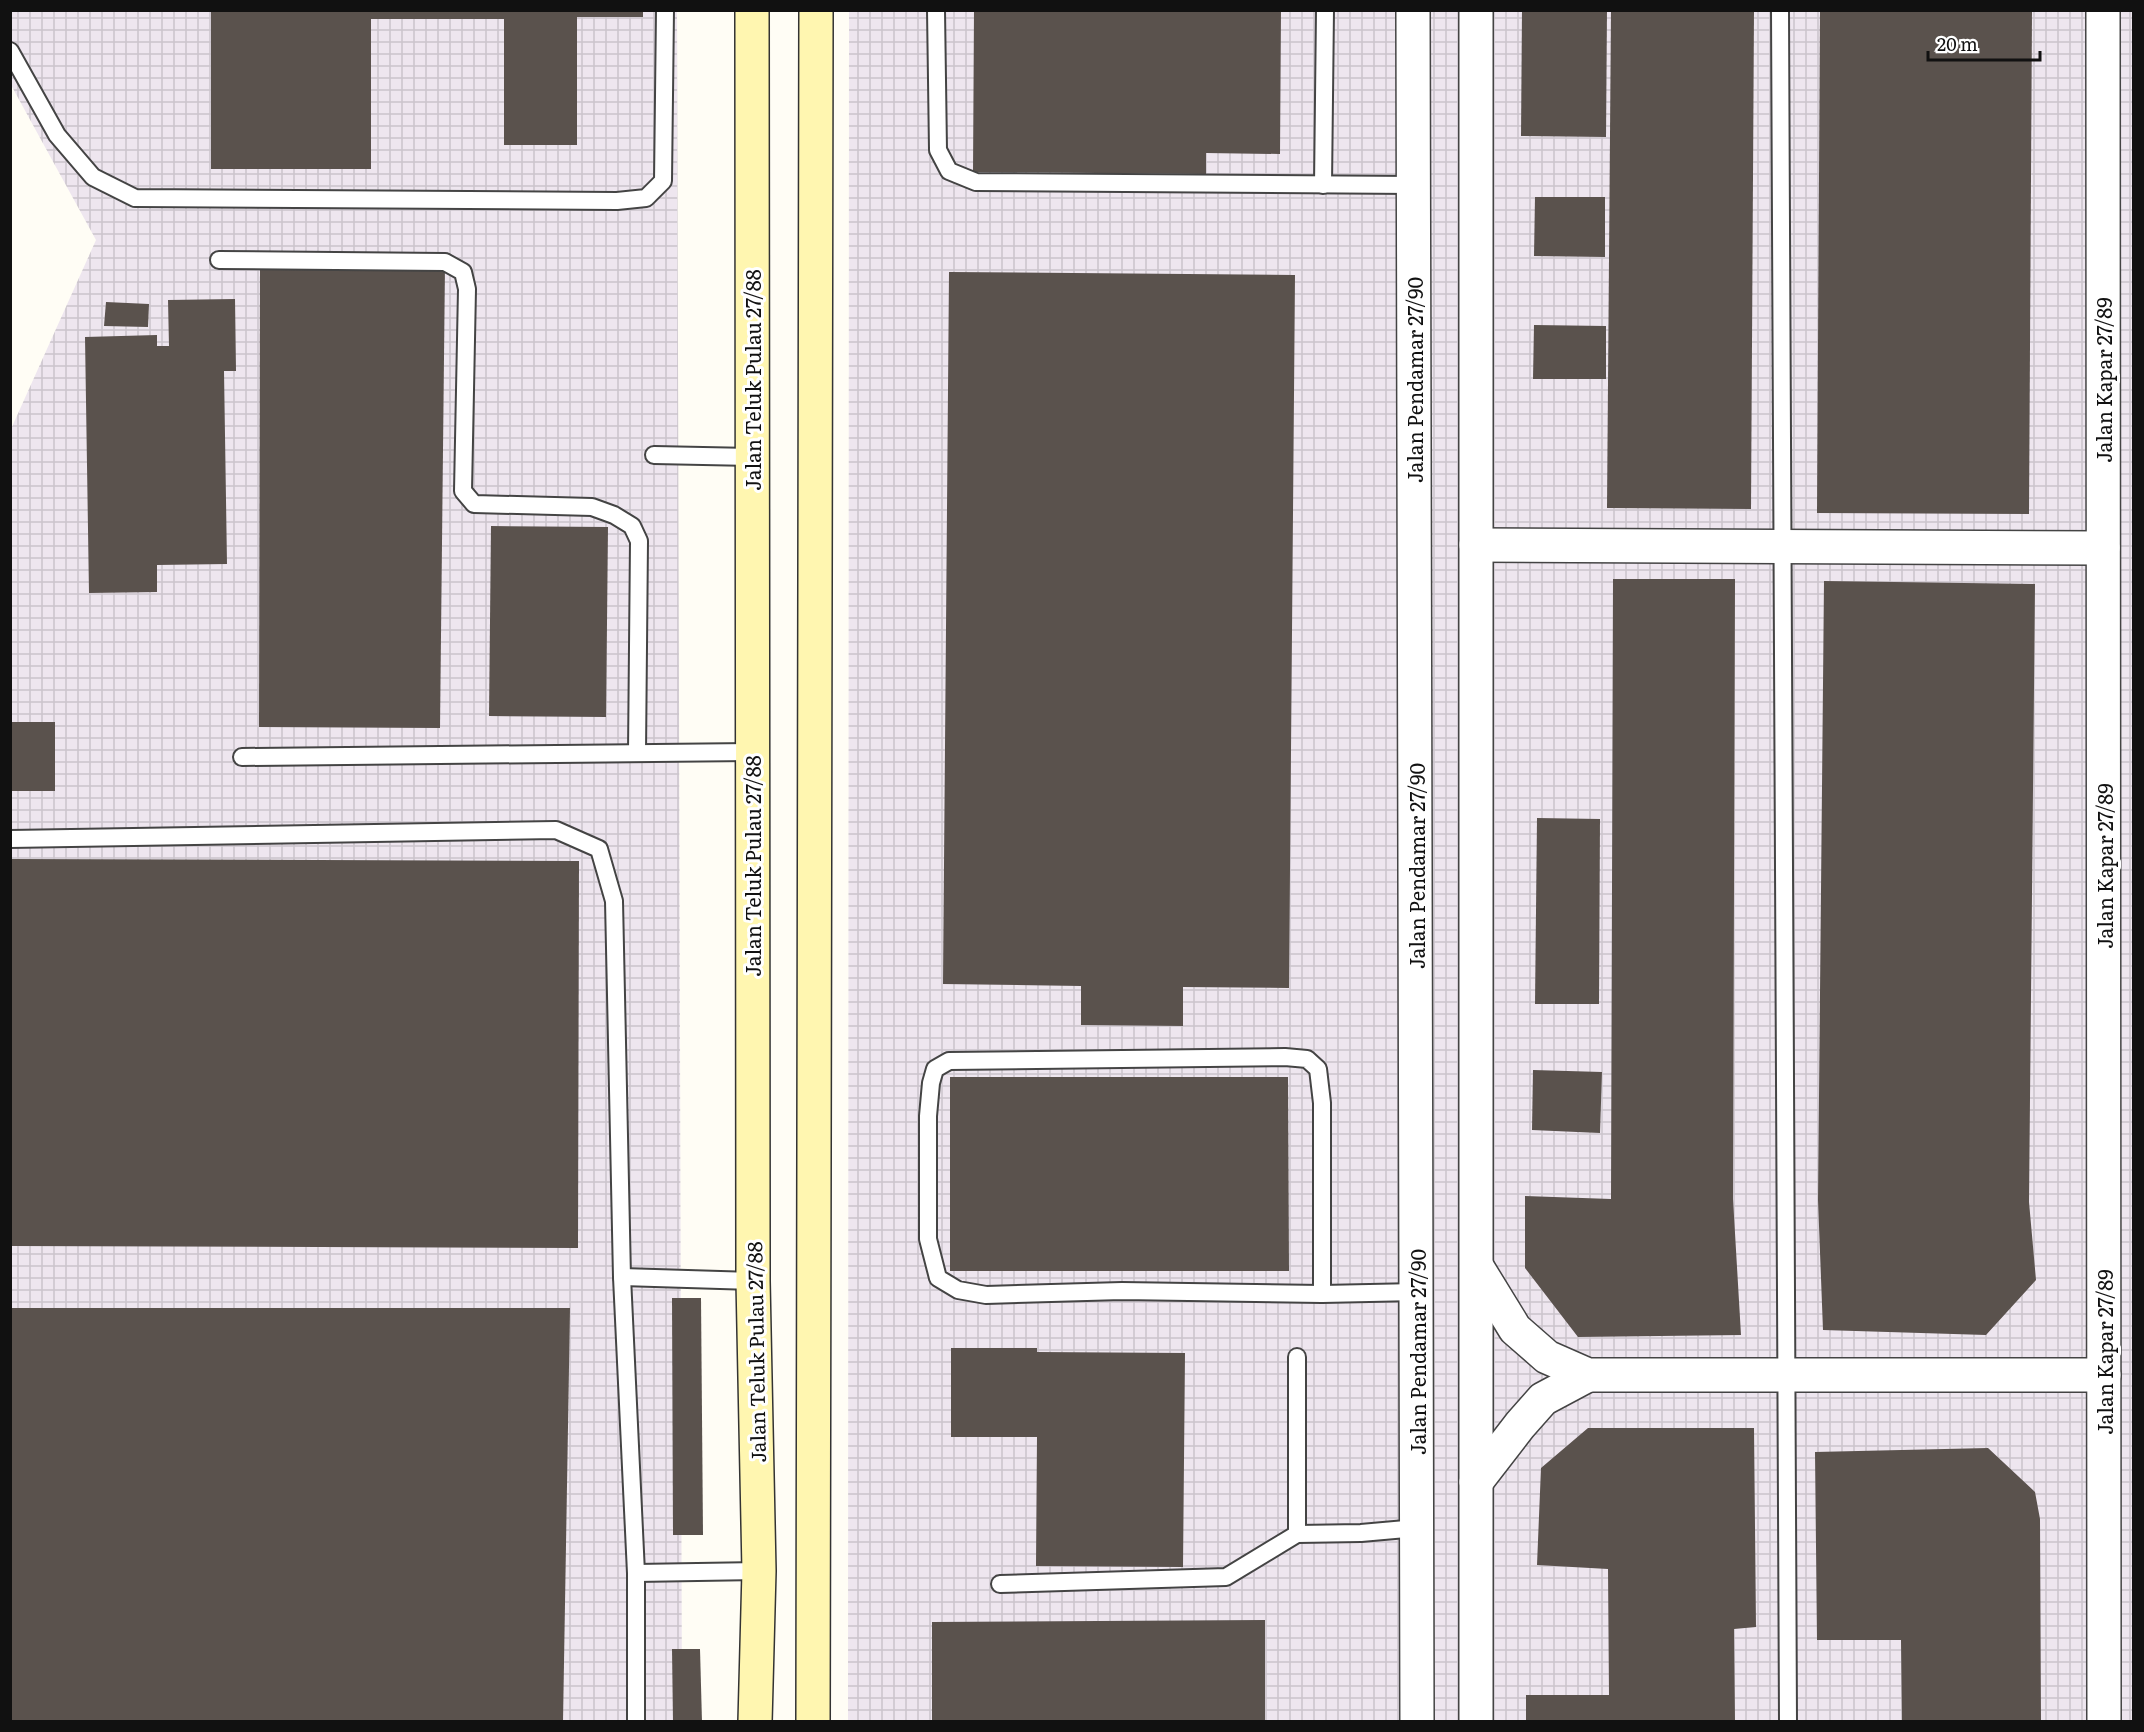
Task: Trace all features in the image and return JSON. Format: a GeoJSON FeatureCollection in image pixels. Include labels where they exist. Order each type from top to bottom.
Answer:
{"type":"FeatureCollection","features":[{"type":"Feature","properties":{"kind":"street","name":"Jalan Teluk Pulau 27/88"},"geometry":{"type":"LineString","coordinates":[[752,10],[753,1281],[759,1571],[755,1722]]}},
{"type":"Feature","properties":{"kind":"street"},"geometry":{"type":"LineString","coordinates":[[813,1722],[816,10]]}},
{"type":"Feature","properties":{"kind":"street","name":"Jalan Pendamar 27/90"},"geometry":{"type":"LineString","coordinates":[[1413,10],[1417,1722]]}},
{"type":"Feature","properties":{"kind":"street"},"geometry":{"type":"LineString","coordinates":[[1476,10],[1476,1722]]}},
{"type":"Feature","properties":{"kind":"street","name":"Jalan Kapar 27/89"},"geometry":{"type":"LineString","coordinates":[[2103,10],[2104,1722]]}},
{"type":"Feature","properties":{"kind":"street"},"geometry":{"type":"LineString","coordinates":[[1476,545],[2103,548]]}},
{"type":"Feature","properties":{"kind":"street"},"geometry":{"type":"LineString","coordinates":[[1476,1265],[1515,1329],[1547,1357],[1588,1375],[2104,1375]]}},
{"type":"Feature","properties":{"kind":"street"},"geometry":{"type":"LineString","coordinates":[[1476,1482],[1543,1399],[1588,1375]]}},
{"type":"Feature","properties":{"kind":"lane"},"geometry":{"type":"LineString","coordinates":[[10,51],[57,135],[93,177],[135,198],[617,201],[646,198],[663,181],[665,10]]}},
{"type":"Feature","properties":{"kind":"lane"},"geometry":{"type":"LineString","coordinates":[[936,10],[938,150],[949,171],[976,182],[1414,185]]}},
{"type":"Feature","properties":{"kind":"lane"},"geometry":{"type":"LineString","coordinates":[[1323,185],[1325,10]]}},
{"type":"Feature","properties":{"kind":"lane"},"geometry":{"type":"LineString","coordinates":[[1780,10],[1788,1722]]}},
{"type":"Feature","properties":{"kind":"lane"},"geometry":{"type":"LineString","coordinates":[[219,260],[445,262],[463,272],[467,289],[463,491],[474,504],[592,507],[632,525],[639,540],[637,752]]}},
{"type":"Feature","properties":{"kind":"lane"},"geometry":{"type":"LineString","coordinates":[[654,455],[752,457]]}},
{"type":"Feature","properties":{"kind":"lane"},"geometry":{"type":"LineString","coordinates":[[242,757],[752,752]]}},
{"type":"Feature","properties":{"kind":"lane"},"geometry":{"type":"LineString","coordinates":[[10,838],[556,830],[599,849],[614,901],[622,1277],[636,1573],[636,1722]]}},
{"type":"Feature","properties":{"kind":"lane"},"geometry":{"type":"LineString","coordinates":[[1322,1294],[1322,1103],[1318,1069],[1307,1059],[1285,1057],[949,1061],[935,1069],[931,1083],[928,1116],[928,1239],[938,1278],[958,1290],[986,1295],[1122,1291],[1322,1294],[1417,1292]]}},
{"type":"Feature","properties":{"kind":"lane"},"geometry":{"type":"LineString","coordinates":[[622,1277],[753,1281]]}},
{"type":"Feature","properties":{"kind":"lane"},"geometry":{"type":"LineString","coordinates":[[1297,1357],[1297,1534]]}},
{"type":"Feature","properties":{"kind":"lane"},"geometry":{"type":"LineString","coordinates":[[1000,1584],[1226,1577],[1297,1534],[1361,1533],[1417,1528]]}},
{"type":"Feature","properties":{"kind":"lane"},"geometry":{"type":"LineString","coordinates":[[636,1573],[759,1571]]}},
{"type":"Feature","properties":{"kind":"shaded area"},"geometry":{"type":"Polygon","coordinates":[[[11,11],[677,11],[682,1721],[11,1722],[11,429],[96,240],[11,85],[11,11]]]}},
{"type":"Feature","properties":{"kind":"shaded area"},"geometry":{"type":"Polygon","coordinates":[[[849,11],[2133,11],[2133,1721],[848,1722],[849,11]]]}},
{"type":"Feature","properties":{"kind":"building"},"geometry":{"type":"Polygon","coordinates":[[[211,10],[643,10],[643,17],[577,17],[577,145],[504,145],[504,19],[371,19],[371,169],[211,169],[211,10]]]}},
{"type":"Feature","properties":{"kind":"building"},"geometry":{"type":"Polygon","coordinates":[[[974,10],[1281,10],[1280,154],[1206,153],[1206,174],[973,172],[974,10]]]}},
{"type":"Feature","properties":{"kind":"building"},"geometry":{"type":"Polygon","coordinates":[[[1522,10],[1607,10],[1606,137],[1521,136],[1522,10]]]}},
{"type":"Feature","properties":{"kind":"building"},"geometry":{"type":"Polygon","coordinates":[[[1611,10],[1754,10],[1751,509],[1607,508],[1611,10]]]}},
{"type":"Feature","properties":{"kind":"building"},"geometry":{"type":"Polygon","coordinates":[[[1820,10],[2032,10],[2029,514],[1817,513],[1820,10]]]}},
{"type":"Feature","properties":{"kind":"building"},"geometry":{"type":"Polygon","coordinates":[[[1535,197],[1605,197],[1605,257],[1534,256],[1535,197]]]}},
{"type":"Feature","properties":{"kind":"building"},"geometry":{"type":"Polygon","coordinates":[[[260,262],[445,265],[440,728],[259,727],[260,262]]]}},
{"type":"Feature","properties":{"kind":"building"},"geometry":{"type":"Polygon","coordinates":[[[949,272],[1295,275],[1289,988],[1183,987],[1183,1026],[1081,1025],[1081,986],[943,984],[949,272]]]}},
{"type":"Feature","properties":{"kind":"building"},"geometry":{"type":"Polygon","coordinates":[[[235,299],[236,371],[224,371],[227,564],[157,565],[157,592],[89,593],[85,337],[157,335],[157,346],[169,346],[168,300],[235,299]]]}},
{"type":"Feature","properties":{"kind":"building"},"geometry":{"type":"Polygon","coordinates":[[[106,302],[149,304],[148,327],[104,326],[106,302]]]}},
{"type":"Feature","properties":{"kind":"building"},"geometry":{"type":"Polygon","coordinates":[[[1534,325],[1606,326],[1606,379],[1533,379],[1534,325]]]}},
{"type":"Feature","properties":{"kind":"building"},"geometry":{"type":"Polygon","coordinates":[[[491,526],[608,527],[606,717],[489,716],[491,526]]]}},
{"type":"Feature","properties":{"kind":"building"},"geometry":{"type":"Polygon","coordinates":[[[1613,579],[1735,579],[1733,1199],[1741,1335],[1578,1337],[1525,1268],[1525,1196],[1611,1199],[1613,579]]]}},
{"type":"Feature","properties":{"kind":"building"},"geometry":{"type":"Polygon","coordinates":[[[1824,581],[2035,584],[2029,1202],[2036,1280],[1986,1335],[1823,1330],[1818,1200],[1824,581]]]}},
{"type":"Feature","properties":{"kind":"building"},"geometry":{"type":"Polygon","coordinates":[[[10,722],[55,722],[55,791],[10,791],[10,722]]]}},
{"type":"Feature","properties":{"kind":"building"},"geometry":{"type":"Polygon","coordinates":[[[1537,818],[1600,819],[1599,1004],[1535,1004],[1537,818]]]}},
{"type":"Feature","properties":{"kind":"building"},"geometry":{"type":"Polygon","coordinates":[[[10,859],[579,861],[578,1248],[10,1246],[10,859]]]}},
{"type":"Feature","properties":{"kind":"building"},"geometry":{"type":"Polygon","coordinates":[[[1533,1070],[1602,1072],[1600,1133],[1532,1130],[1533,1070]]]}},
{"type":"Feature","properties":{"kind":"building"},"geometry":{"type":"Polygon","coordinates":[[[950,1077],[1288,1077],[1289,1271],[950,1271],[950,1077]]]}},
{"type":"Feature","properties":{"kind":"building"},"geometry":{"type":"Polygon","coordinates":[[[672,1298],[701,1298],[703,1535],[673,1535],[672,1298]]]}},
{"type":"Feature","properties":{"kind":"building"},"geometry":{"type":"Polygon","coordinates":[[[10,1308],[570,1308],[563,1722],[10,1722],[10,1308]]]}},
{"type":"Feature","properties":{"kind":"building"},"geometry":{"type":"Polygon","coordinates":[[[951,1348],[1037,1348],[1037,1352],[1185,1353],[1183,1567],[1036,1566],[1037,1437],[951,1437],[951,1348]]]}},
{"type":"Feature","properties":{"kind":"building"},"geometry":{"type":"Polygon","coordinates":[[[1588,1428],[1754,1428],[1756,1627],[1734,1629],[1735,1722],[1526,1722],[1526,1695],[1609,1695],[1608,1569],[1537,1565],[1541,1468],[1588,1428]]]}},
{"type":"Feature","properties":{"kind":"building"},"geometry":{"type":"Polygon","coordinates":[[[1988,1448],[2035,1492],[2040,1519],[2041,1722],[1902,1722],[1901,1640],[1817,1640],[1815,1452],[1988,1448]]]}},
{"type":"Feature","properties":{"kind":"building"},"geometry":{"type":"Polygon","coordinates":[[[1265,1620],[1265,1722],[932,1722],[932,1622],[1265,1620]]]}},
{"type":"Feature","properties":{"kind":"building"},"geometry":{"type":"Polygon","coordinates":[[[672,1649],[700,1649],[702,1722],[673,1722],[672,1649]]]}}]}
